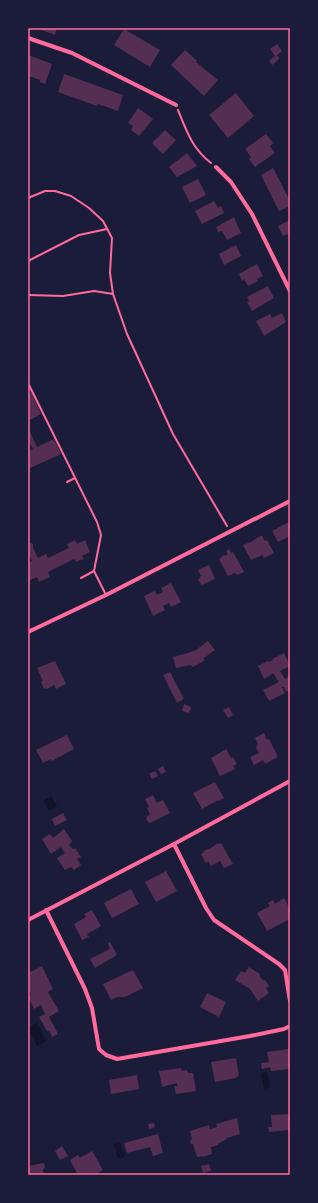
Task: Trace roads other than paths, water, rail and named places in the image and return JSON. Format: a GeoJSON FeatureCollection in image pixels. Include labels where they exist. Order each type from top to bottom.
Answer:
{"type":"FeatureCollection","features":[{"type":"Feature","properties":{"kind":"street"},"geometry":{"type":"LineString","coordinates":[[28,38],[72,53],[176,105]]}},
{"type":"Feature","properties":{"kind":"street"},"geometry":{"type":"LineString","coordinates":[[216,167],[231,182],[252,214],[290,291]]}},
{"type":"Feature","properties":{"kind":"street"},"geometry":{"type":"LineString","coordinates":[[28,632],[106,595],[290,502]]}},
{"type":"Feature","properties":{"kind":"street"},"geometry":{"type":"LineString","coordinates":[[28,920],[174,844],[290,781]]}},
{"type":"Feature","properties":{"kind":"street"},"geometry":{"type":"LineString","coordinates":[[174,844],[206,908],[214,920],[279,964],[285,970],[290,1000]]}},
{"type":"Feature","properties":{"kind":"street"},"geometry":{"type":"LineString","coordinates":[[46,910],[85,989],[92,1008],[99,1049],[106,1055],[117,1058],[250,1036],[284,1029],[290,1026]]}},
{"type":"Feature","properties":{"kind":"lane"},"geometry":{"type":"LineString","coordinates":[[28,384],[97,522],[102,535],[94,571],[106,595]]}},
{"type":"Feature","properties":{"kind":"lane"},"geometry":{"type":"LineString","coordinates":[[67,482],[75,478]]}},
{"type":"Feature","properties":{"kind":"lane"},"geometry":{"type":"LineString","coordinates":[[81,578],[94,571]]}}]}
